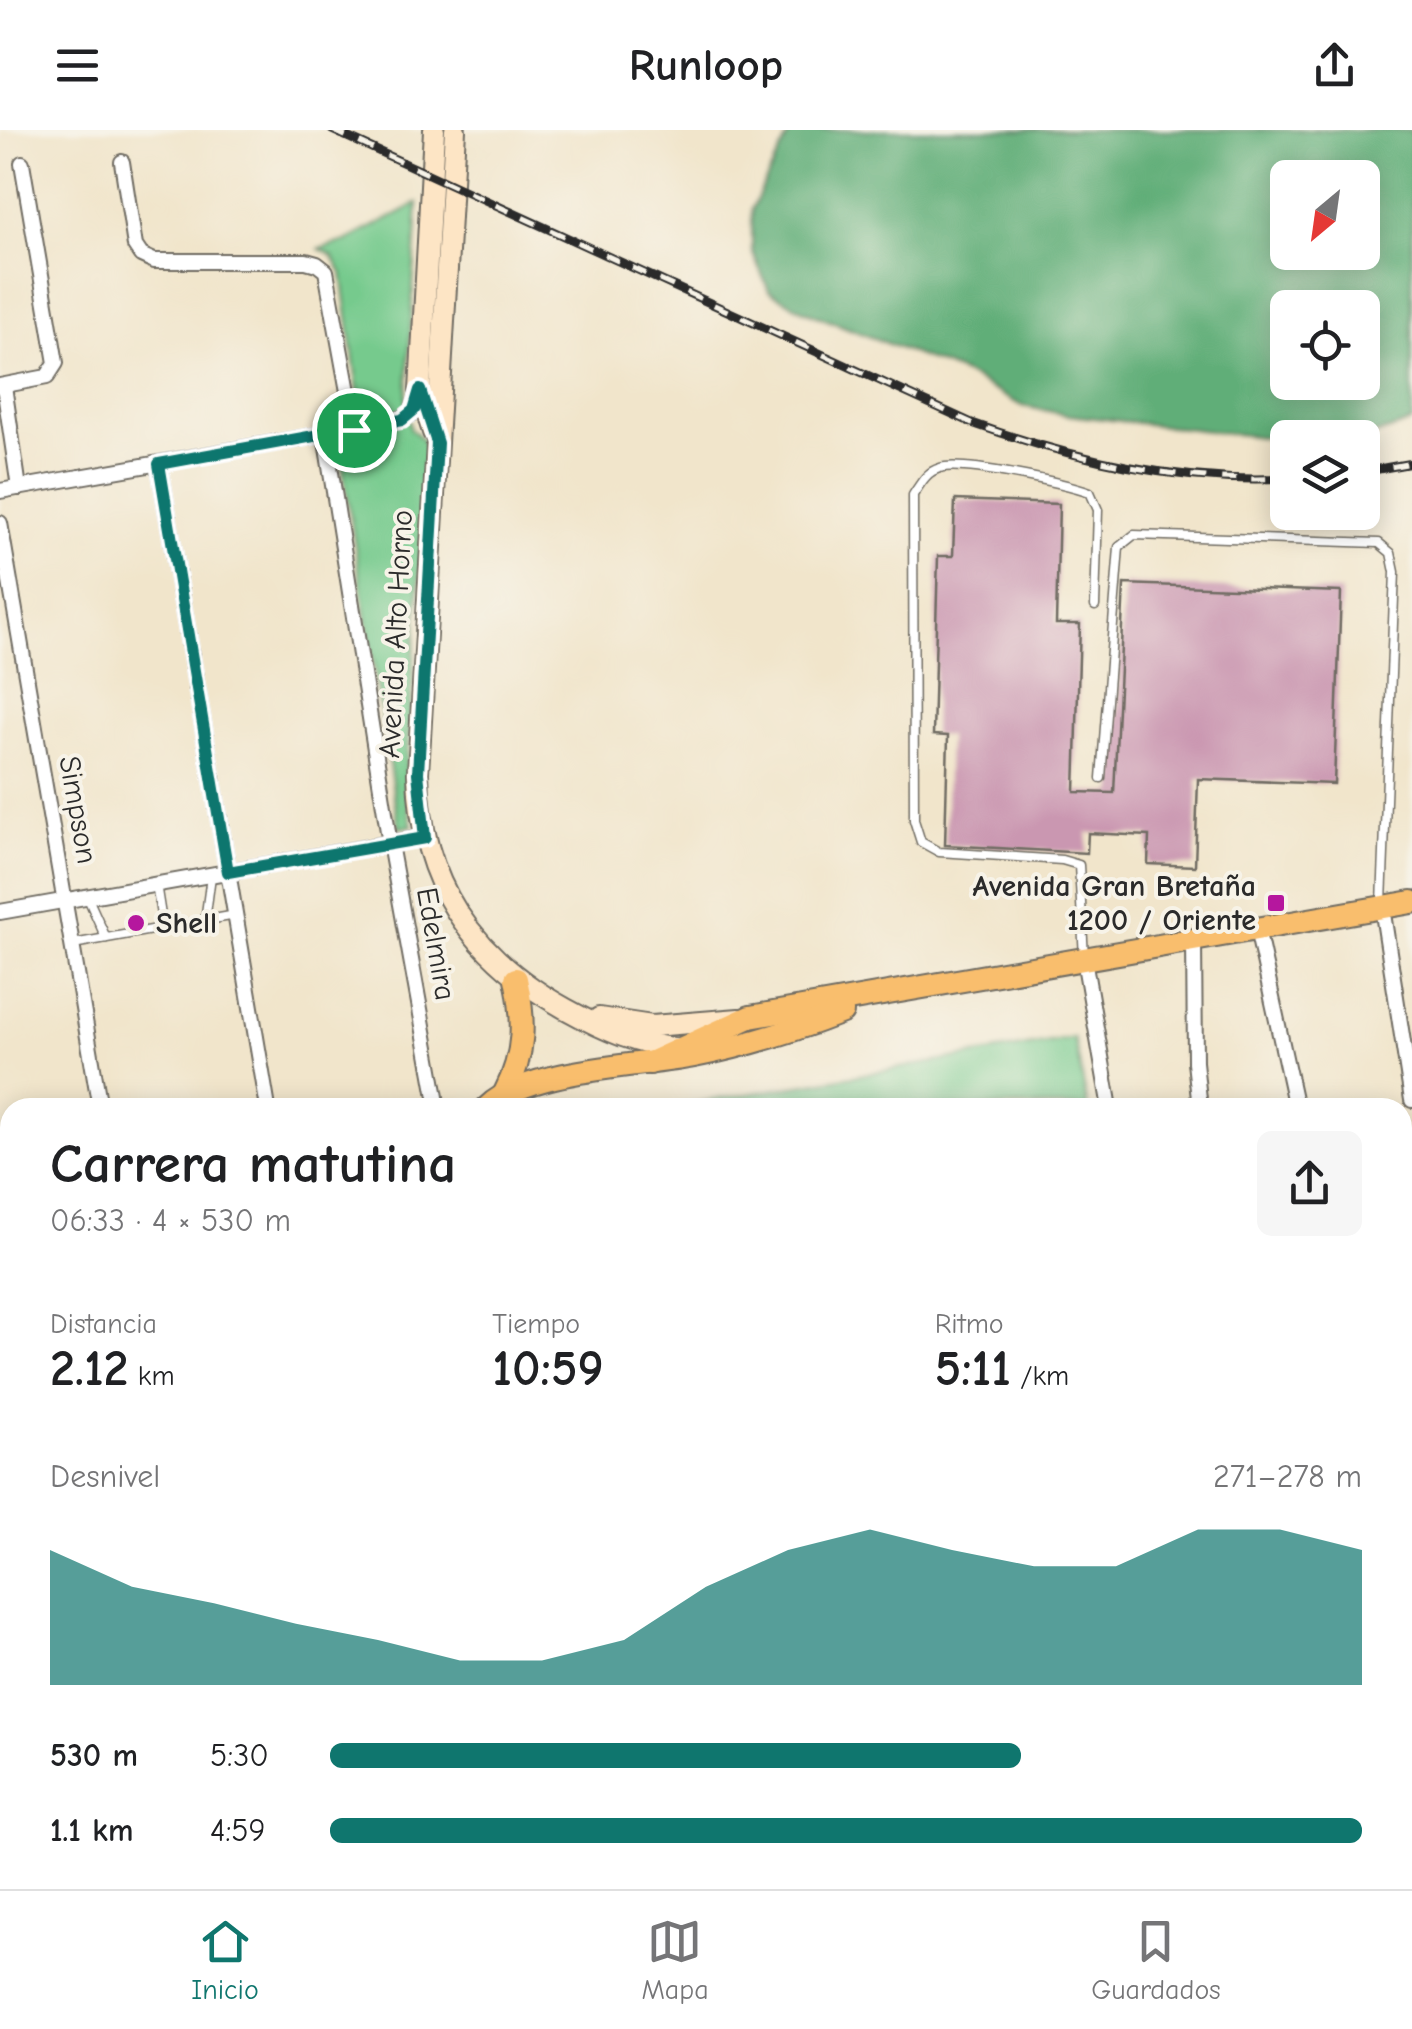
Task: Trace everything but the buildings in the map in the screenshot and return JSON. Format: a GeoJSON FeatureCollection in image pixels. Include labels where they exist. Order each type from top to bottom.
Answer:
{"type":"FeatureCollection","features":[{"type":"Feature","properties":{"kind":"main road","name":"Avenida Alto Horno"},"geometry":{"type":"LineString","coordinates":[[434,130],[420,390],[437,443]]}},
{"type":"Feature","properties":{"kind":"main road","name":"Avenida Alto Horno"},"geometry":{"type":"LineString","coordinates":[[455,130],[418,773],[425,838],[438,875],[479,942],[516,979],[567,1010]]}},
{"type":"Feature","properties":{"kind":"main road"},"geometry":{"type":"LineString","coordinates":[[567,1010],[652,1026],[750,1017],[1412,902]]}},
{"type":"Feature","properties":{"kind":"main road"},"geometry":{"type":"LineString","coordinates":[[498,1098],[514,1076],[522,1042],[516,979]]}},
{"type":"Feature","properties":{"kind":"main road"},"geometry":{"type":"LineString","coordinates":[[501,1098],[543,1081],[734,1047],[799,1029],[894,992]]}},
{"type":"Feature","properties":{"kind":"main road"},"geometry":{"type":"LineString","coordinates":[[567,1010],[628,1039],[682,1049],[734,1047]]}},
{"type":"Feature","properties":{"kind":"main road"},"geometry":{"type":"LineString","coordinates":[[650,1063],[750,1017]]}},
{"type":"Feature","properties":{"kind":"street"},"geometry":{"type":"LineString","coordinates":[[122,162],[135,246],[145,258],[306,261],[326,271],[354,430]]}},
{"type":"Feature","properties":{"kind":"street"},"geometry":{"type":"LineString","coordinates":[[19,488],[2,386],[47,377],[56,364],[22,163]]}},
{"type":"Feature","properties":{"kind":"street"},"geometry":{"type":"LineString","coordinates":[[0,491],[354,430],[406,417],[417,405],[420,390]]}},
{"type":"Feature","properties":{"kind":"street","name":"Edelmira"},"geometry":{"type":"LineString","coordinates":[[326,435],[390,844],[436,1098]]}},
{"type":"Feature","properties":{"kind":"street"},"geometry":{"type":"LineString","coordinates":[[159,464],[266,1098]]}},
{"type":"Feature","properties":{"kind":"street","name":"Simpson"},"geometry":{"type":"LineString","coordinates":[[0,523],[98,1098]]}},
{"type":"Feature","properties":{"kind":"street"},"geometry":{"type":"LineString","coordinates":[[0,912],[425,838]]}},
{"type":"Feature","properties":{"kind":"street"},"geometry":{"type":"LineString","coordinates":[[1382,907],[1412,1098]]}},
{"type":"Feature","properties":{"kind":"street"},"geometry":{"type":"LineString","coordinates":[[1257,929],[1294,1098]]}},
{"type":"Feature","properties":{"kind":"street"},"geometry":{"type":"LineString","coordinates":[[1194,940],[1199,1098]]}},
{"type":"Feature","properties":{"kind":"street"},"geometry":{"type":"LineString","coordinates":[[1084,959],[1108,1098]]}},
{"type":"Feature","properties":{"kind":"lane"},"geometry":{"type":"LineString","coordinates":[[1084,959],[1079,866],[1062,860],[940,852],[921,842],[914,820],[913,495],[925,476],[944,466],[1057,480],[1090,492],[1098,510],[1095,606]]}},
{"type":"Feature","properties":{"kind":"lane"},"geometry":{"type":"LineString","coordinates":[[1102,778],[1119,548],[1125,540],[1134,535],[1378,542],[1391,553],[1395,572],[1382,907]]}},
{"type":"Feature","properties":{"kind":"lane"},"geometry":{"type":"LineString","coordinates":[[205,921],[212,875]]}},
{"type":"Feature","properties":{"kind":"lane"},"geometry":{"type":"LineString","coordinates":[[156,884],[164,928]]}},
{"type":"Feature","properties":{"kind":"lane"},"geometry":{"type":"LineString","coordinates":[[87,896],[106,938]]}},
{"type":"Feature","properties":{"kind":"lane"},"geometry":{"type":"LineString","coordinates":[[73,944],[236,916]]}},
{"type":"Feature","properties":{"kind":"green space"},"geometry":{"type":"Polygon","coordinates":[[[791,130],[1412,130],[1412,422],[1380,433],[1380,420],[1270,420],[1270,438],[1068,415],[1022,406],[967,375],[807,312],[769,291],[752,251],[752,209],[791,130]]]}},
{"type":"Feature","properties":{"kind":"green space"},"geometry":{"type":"Polygon","coordinates":[[[418,203],[406,408],[411,430],[425,447],[427,471],[405,787],[412,826],[399,828],[341,457],[345,448],[365,443],[342,273],[333,256],[320,249],[346,241],[418,203]]]}},
{"type":"Feature","properties":{"kind":"green space"},"geometry":{"type":"Polygon","coordinates":[[[1074,1038],[1086,1098],[724,1098],[1074,1038]]]}},
{"type":"Feature","properties":{"kind":"railway"},"geometry":{"type":"LineString","coordinates":[[332,130],[972,423],[1049,448],[1127,466],[1207,477],[1270,478]]}},
{"type":"Feature","properties":{"kind":"railway"},"geometry":{"type":"LineString","coordinates":[[1380,469],[1412,463]]}},
{"type":"Feature","properties":{"kind":"place","name":"Avenida Gran Bretaña 1200 / Oriente"},"geometry":{"type":"Point","coordinates":[1276,903]}},
{"type":"Feature","properties":{"kind":"place","name":"Shell"},"geometry":{"type":"Point","coordinates":[136,923]}},
{"type":"Feature","properties":{"kind":"route"},"geometry":{"type":"LineString","coordinates":[[420,390],[437,443],[418,773],[425,838],[228,872],[159,464],[354,430],[402,420],[417,405],[420,390]]}}]}
